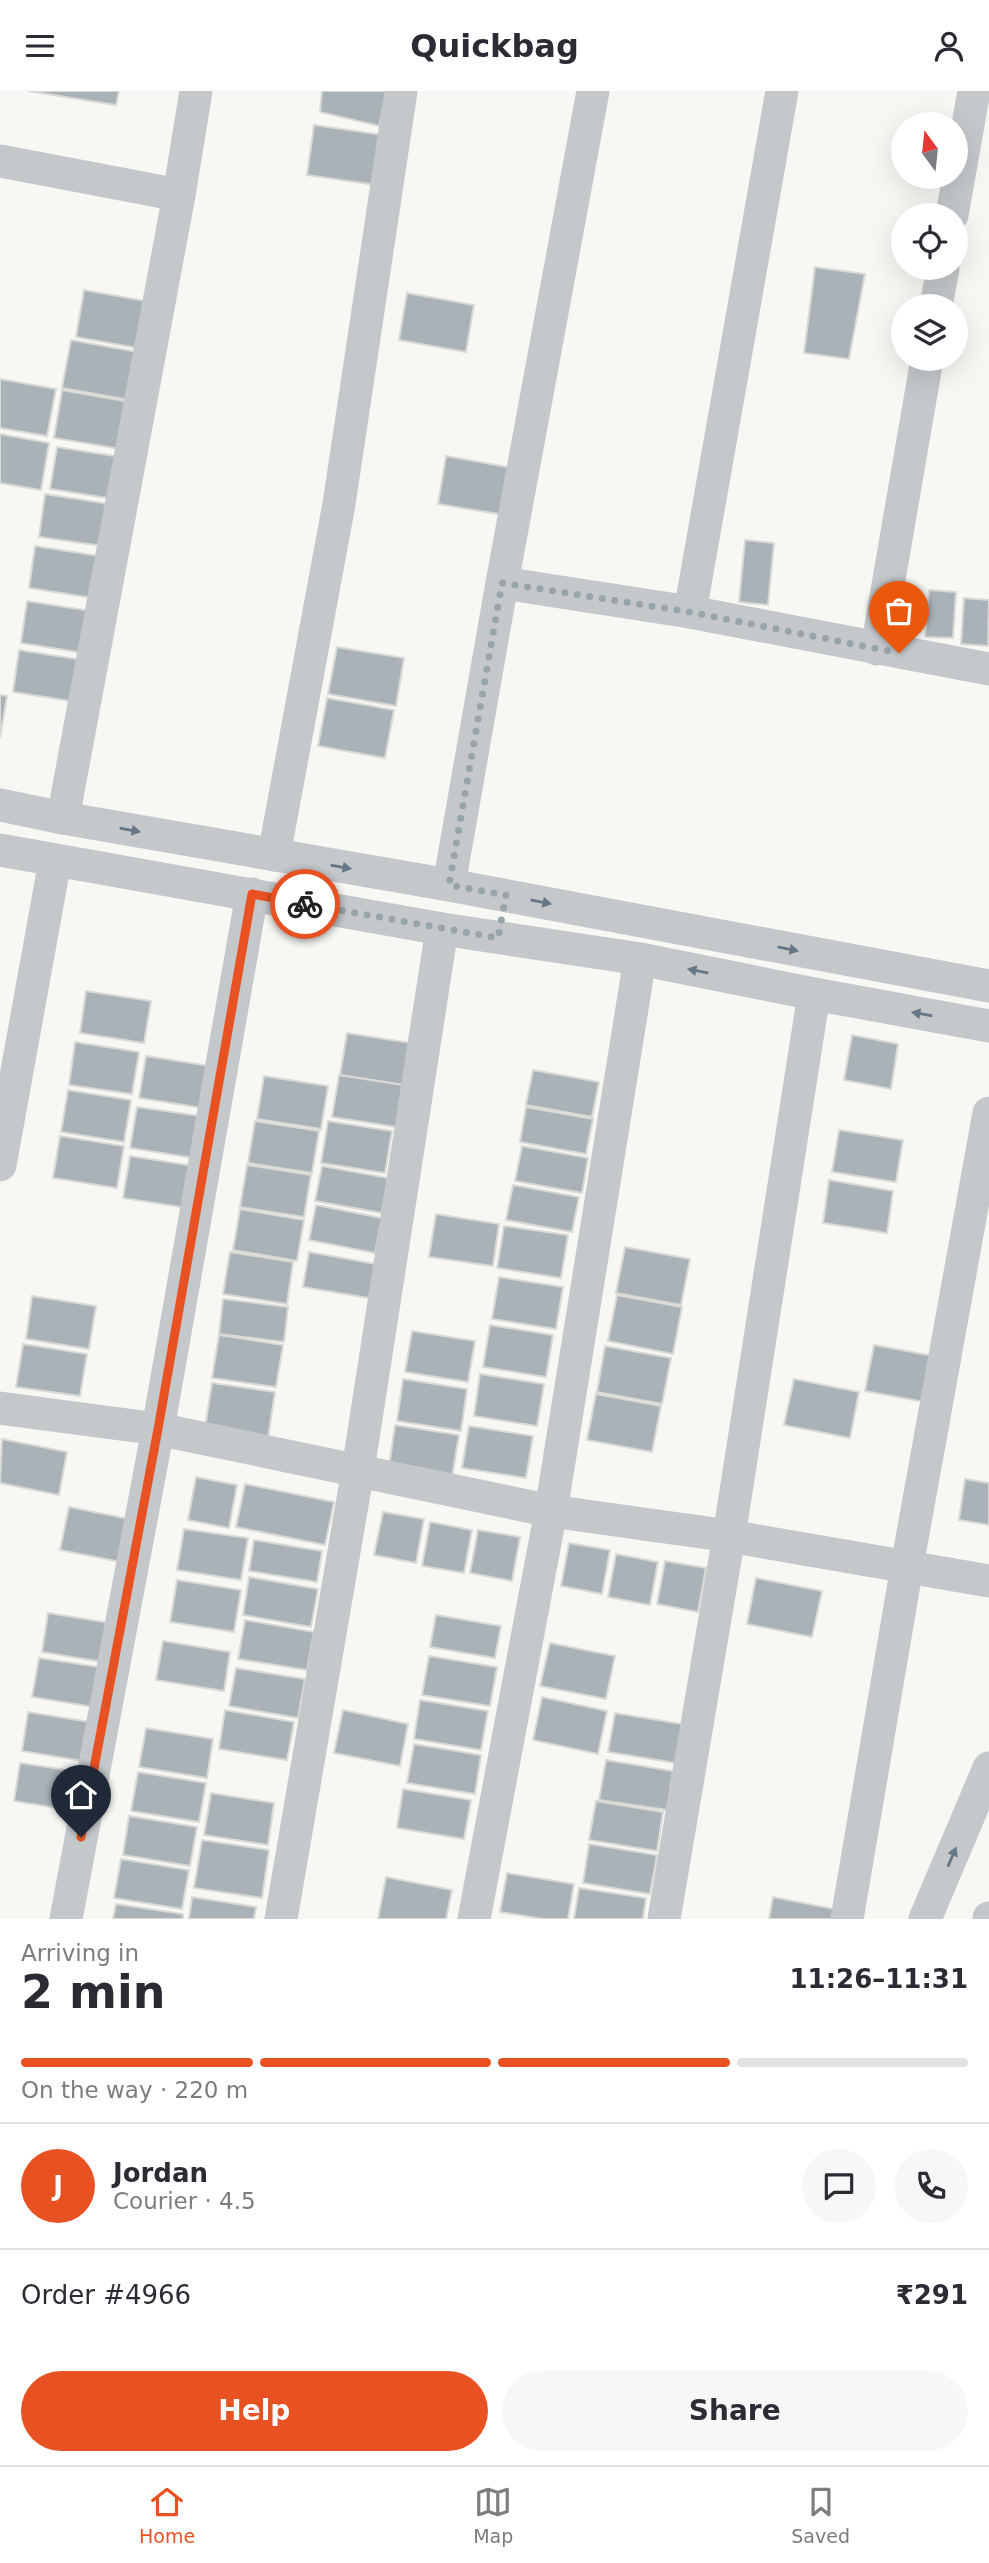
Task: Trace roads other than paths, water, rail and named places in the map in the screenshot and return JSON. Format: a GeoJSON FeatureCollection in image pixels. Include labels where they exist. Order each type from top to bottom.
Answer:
{"type":"FeatureCollection","features":[{"type":"Feature","properties":{"kind":"street"},"geometry":{"type":"LineString","coordinates":[[63,818],[196,91]]}},
{"type":"Feature","properties":{"kind":"street"},"geometry":{"type":"LineString","coordinates":[[274,855],[339,504],[401,91]]}},
{"type":"Feature","properties":{"kind":"street"},"geometry":{"type":"LineString","coordinates":[[449,885],[593,91]]}},
{"type":"Feature","properties":{"kind":"street"},"geometry":{"type":"LineString","coordinates":[[690,612],[782,91]]}},
{"type":"Feature","properties":{"kind":"street"},"geometry":{"type":"LineString","coordinates":[[954,203],[974,91]]}},
{"type":"Feature","properties":{"kind":"street"},"geometry":{"type":"LineString","coordinates":[[0,160],[179,195]]}},
{"type":"Feature","properties":{"kind":"street"},"geometry":{"type":"LineString","coordinates":[[877,649],[925,371]]}},
{"type":"Feature","properties":{"kind":"street"},"geometry":{"type":"LineString","coordinates":[[502,583],[690,612],[989,669]]}},
{"type":"Feature","properties":{"kind":"street"},"geometry":{"type":"LineString","coordinates":[[0,805],[506,895],[989,986]]}},
{"type":"Feature","properties":{"kind":"street"},"geometry":{"type":"LineString","coordinates":[[0,850],[442,929],[640,959],[989,1026]]}},
{"type":"Feature","properties":{"kind":"street"},"geometry":{"type":"LineString","coordinates":[[0,1164],[55,861]]}},
{"type":"Feature","properties":{"kind":"street"},"geometry":{"type":"LineString","coordinates":[[66,1919],[158,1429],[252,894]]}},
{"type":"Feature","properties":{"kind":"street"},"geometry":{"type":"LineString","coordinates":[[498,938],[506,895]]}},
{"type":"Feature","properties":{"kind":"street"},"geometry":{"type":"LineString","coordinates":[[281,1919],[358,1470],[442,929]]}},
{"type":"Feature","properties":{"kind":"street"},"geometry":{"type":"LineString","coordinates":[[474,1919],[551,1511],[640,959]]}},
{"type":"Feature","properties":{"kind":"street"},"geometry":{"type":"LineString","coordinates":[[664,1919],[729,1536],[814,994]]}},
{"type":"Feature","properties":{"kind":"street"},"geometry":{"type":"LineString","coordinates":[[847,1919],[906,1566],[989,1113]]}},
{"type":"Feature","properties":{"kind":"street"},"geometry":{"type":"LineString","coordinates":[[0,1408],[158,1429],[551,1511],[729,1536],[989,1581]]}},
{"type":"Feature","properties":{"kind":"street"},"geometry":{"type":"LineString","coordinates":[[925,1919],[989,1768]]}}]}
